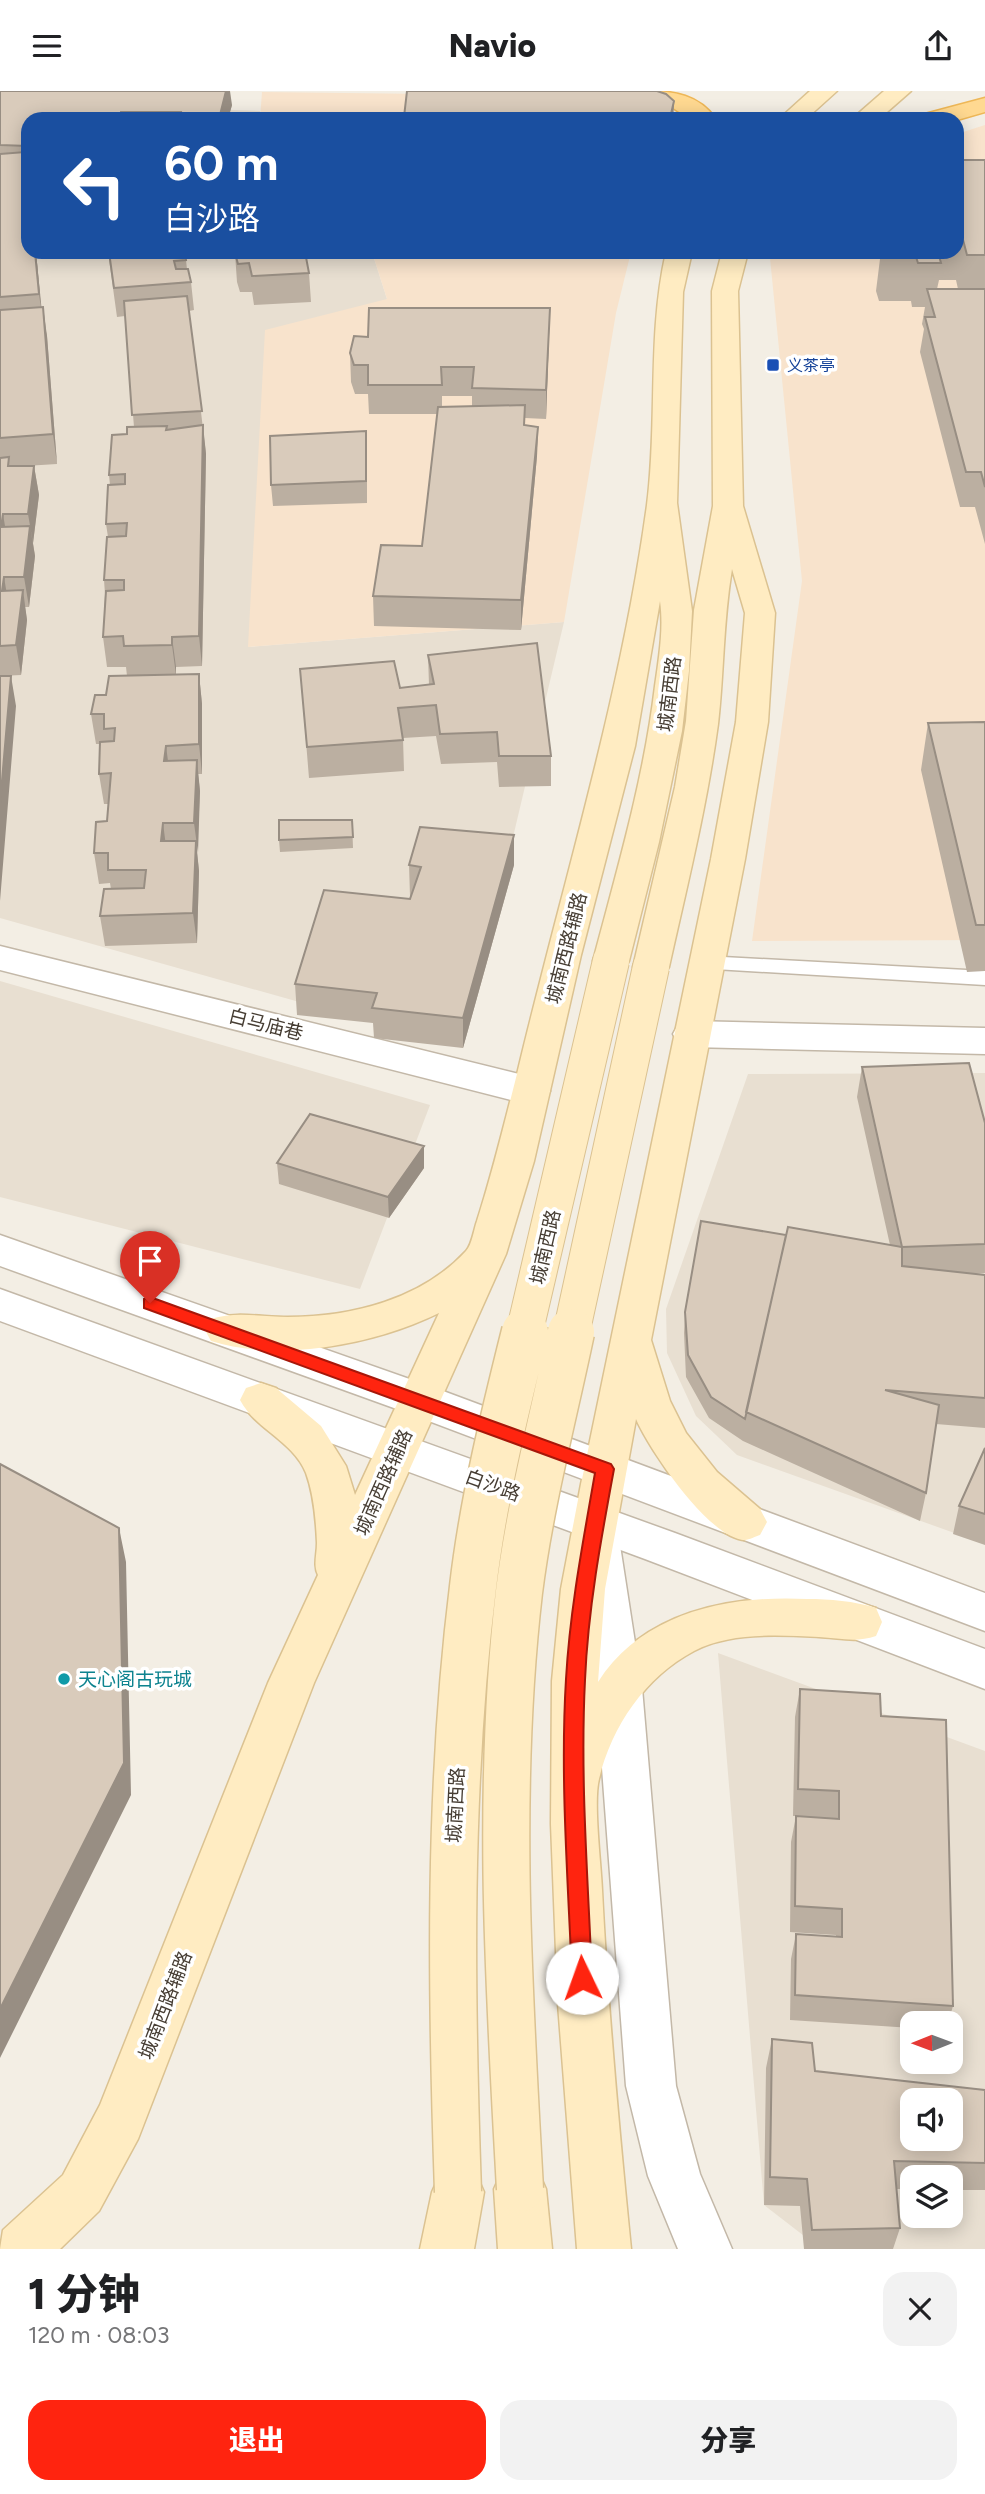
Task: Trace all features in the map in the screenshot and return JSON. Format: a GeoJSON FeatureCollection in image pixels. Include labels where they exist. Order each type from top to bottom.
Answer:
{"type":"FeatureCollection","features":[{"type":"Feature","properties":{"kind":"main road"},"geometry":{"type":"LineString","coordinates":[[659,91],[696,112]]}},
{"type":"Feature","properties":{"kind":"main road"},"geometry":{"type":"LineString","coordinates":[[800,112],[825,91]]}},
{"type":"Feature","properties":{"kind":"main road"},"geometry":{"type":"LineString","coordinates":[[873,112],[899,91]]}},
{"type":"Feature","properties":{"kind":"main road"},"geometry":{"type":"LineString","coordinates":[[958,112],[985,104]]}},
{"type":"Feature","properties":{"kind":"main road","name":"城南西路"},"geometry":{"type":"LineString","coordinates":[[525,2249],[510,2012],[505,1826],[509,1705],[519,1590],[631,964],[642,842],[666,731],[673,671],[677,611],[662,503],[670,292],[677,259]]}},
{"type":"Feature","properties":{"kind":"main road","name":"城南西路"},"geometry":{"type":"LineString","coordinates":[[462,2249],[451,1978],[453,1818],[460,1704],[473,1585],[494,1457],[631,964],[692,787],[702,721],[709,610],[728,506],[725,291],[733,259]]}},
{"type":"Feature","properties":{"kind":"main road","name":"城南西路辅路"},"geometry":{"type":"LineString","coordinates":[[22,2249],[81,2193],[120,2121],[291,1683],[486,1254],[515,1161],[563,955],[619,747],[662,503]]}},
{"type":"Feature","properties":{"kind":"main road"},"geometry":{"type":"LineString","coordinates":[[604,2249],[583,2004],[575,1794],[575,1681],[583,1589],[605,1469],[748,747],[760,613],[728,506]]}},
{"type":"Feature","properties":{"kind":"main road"},"geometry":{"type":"LineString","coordinates":[[225,1330],[276,1336],[320,1333],[374,1322],[424,1305],[457,1284],[486,1254]]}},
{"type":"Feature","properties":{"kind":"main road"},"geometry":{"type":"LineString","coordinates":[[632,1335],[650,1409],[666,1440],[693,1476],[745,1522]]}},
{"type":"Feature","properties":{"kind":"main road"},"geometry":{"type":"LineString","coordinates":[[261,1400],[300,1430],[328,1467],[337,1509],[339,1554],[330,1598]]}},
{"type":"Feature","properties":{"kind":"main road"},"geometry":{"type":"LineString","coordinates":[[575,1794],[585,1751],[619,1688],[634,1669],[672,1638],[708,1625],[760,1615],[806,1616],[860,1622]]}},
{"type":"Feature","properties":{"kind":"main road"},"geometry":{"type":"LineString","coordinates":[[447,2249],[458,2192]]}},
{"type":"Feature","properties":{"kind":"street","name":"白马庙巷"},"geometry":{"type":"LineString","coordinates":[[0,958],[531,1091]]}},
{"type":"Feature","properties":{"kind":"street"},"geometry":{"type":"LineString","coordinates":[[691,1034],[985,1041]]}},
{"type":"Feature","properties":{"kind":"street"},"geometry":{"type":"LineString","coordinates":[[0,1250],[420,1400],[985,1612]]}},
{"type":"Feature","properties":{"kind":"street","name":"白沙路"},"geometry":{"type":"LineString","coordinates":[[0,1305],[985,1669]]}},
{"type":"Feature","properties":{"kind":"street"},"geometry":{"type":"LineString","coordinates":[[595,1523],[619,1688],[625,1792],[652,2086],[674,2176],[705,2249]]}},
{"type":"Feature","properties":{"kind":"lane"},"geometry":{"type":"LineString","coordinates":[[705,963],[985,978]]}},
{"type":"Feature","properties":{"kind":"shaded area"},"geometry":{"type":"Polygon","coordinates":[[[262,92],[605,96],[676,112],[261,112],[262,92]]]}},
{"type":"Feature","properties":{"kind":"shaded area"},"geometry":{"type":"Polygon","coordinates":[[[0,102],[260,111],[21,112],[21,259],[374,259],[387,299],[249,647],[564,622],[463,1048],[0,918],[0,102]]]}},
{"type":"Feature","properties":{"kind":"shaded area"},"geometry":{"type":"Polygon","coordinates":[[[985,125],[985,940],[752,941],[802,581],[770,259],[964,259],[964,132],[985,125]]]}},
{"type":"Feature","properties":{"kind":"shaded area"},"geometry":{"type":"Polygon","coordinates":[[[374,259],[629,259],[616,313],[564,622],[248,647],[265,330],[387,299],[374,259]]]}},
{"type":"Feature","properties":{"kind":"shaded area"},"geometry":{"type":"Polygon","coordinates":[[[0,981],[430,1105],[360,1289],[0,1197],[0,981]]]}},
{"type":"Feature","properties":{"kind":"shaded area"},"geometry":{"type":"Polygon","coordinates":[[[985,1073],[985,1544],[737,1455],[696,1416],[667,1353],[666,1309],[748,1074],[985,1073]]]}},
{"type":"Feature","properties":{"kind":"shaded area"},"geometry":{"type":"Polygon","coordinates":[[[718,1653],[985,1751],[985,2249],[821,2249],[764,2205],[718,1653]]]}},
{"type":"Feature","properties":{"kind":"building"},"geometry":{"type":"Polygon","coordinates":[[[0,91],[226,91],[221,112],[21,112],[21,146],[0,145],[0,91]]]}},
{"type":"Feature","properties":{"kind":"building"},"geometry":{"type":"Polygon","coordinates":[[[407,91],[657,91],[674,101],[671,112],[405,112],[407,91]]]}},
{"type":"Feature","properties":{"kind":"building"},"geometry":{"type":"Polygon","coordinates":[[[21,152],[21,259],[36,259],[39,294],[0,297],[0,154],[21,152]]]}},
{"type":"Feature","properties":{"kind":"building"},"geometry":{"type":"Polygon","coordinates":[[[964,160],[985,160],[985,255],[967,255],[964,244],[964,160]]]}},
{"type":"Feature","properties":{"kind":"building"},"geometry":{"type":"Polygon","coordinates":[[[110,259],[186,259],[174,261],[176,269],[188,269],[191,282],[114,288],[110,259]]]}},
{"type":"Feature","properties":{"kind":"building"},"geometry":{"type":"Polygon","coordinates":[[[237,259],[306,259],[309,273],[252,276],[249,263],[238,264],[237,259]]]}},
{"type":"Feature","properties":{"kind":"building"},"geometry":{"type":"Polygon","coordinates":[[[917,259],[940,259],[941,263],[918,263],[917,259]]]}},
{"type":"Feature","properties":{"kind":"building"},"geometry":{"type":"Polygon","coordinates":[[[927,289],[985,289],[985,487],[981,472],[966,472],[925,317],[935,317],[927,289]]]}},
{"type":"Feature","properties":{"kind":"building"},"geometry":{"type":"Polygon","coordinates":[[[187,296],[202,411],[132,415],[124,301],[187,296]]]}},
{"type":"Feature","properties":{"kind":"building"},"geometry":{"type":"Polygon","coordinates":[[[43,307],[53,434],[0,438],[0,310],[43,307]]]}},
{"type":"Feature","properties":{"kind":"building"},"geometry":{"type":"Polygon","coordinates":[[[369,308],[550,308],[546,390],[472,388],[474,367],[441,367],[442,385],[368,385],[368,365],[354,365],[350,353],[354,336],[368,337],[369,308]]]}},
{"type":"Feature","properties":{"kind":"building"},"geometry":{"type":"Polygon","coordinates":[[[525,405],[524,425],[538,427],[521,600],[373,596],[381,545],[422,546],[438,407],[525,405]]]}},
{"type":"Feature","properties":{"kind":"building"},"geometry":{"type":"Polygon","coordinates":[[[203,425],[199,636],[172,637],[172,645],[124,646],[123,636],[103,637],[106,591],[124,590],[124,580],[104,580],[107,537],[126,536],[127,523],[106,524],[108,485],[125,484],[125,474],[109,475],[112,435],[127,434],[127,427],[167,426],[166,430],[203,425]]]}},
{"type":"Feature","properties":{"kind":"building"},"geometry":{"type":"Polygon","coordinates":[[[366,431],[366,481],[271,485],[270,436],[366,431]]]}},
{"type":"Feature","properties":{"kind":"building"},"geometry":{"type":"Polygon","coordinates":[[[9,457],[8,466],[34,466],[28,514],[3,514],[1,527],[30,526],[24,577],[4,577],[2,591],[23,590],[16,645],[0,646],[0,458],[9,457]]]}},
{"type":"Feature","properties":{"kind":"building"},"geometry":{"type":"Polygon","coordinates":[[[537,643],[551,756],[499,756],[497,732],[440,734],[436,705],[398,708],[403,740],[307,747],[300,669],[394,661],[400,688],[434,684],[428,655],[537,643]]]}},
{"type":"Feature","properties":{"kind":"building"},"geometry":{"type":"Polygon","coordinates":[[[199,674],[199,744],[166,746],[164,761],[197,760],[194,823],[163,823],[161,841],[196,841],[193,913],[100,916],[104,889],[144,888],[146,870],[108,870],[108,853],[94,853],[96,822],[107,821],[111,773],[99,774],[100,742],[114,741],[115,728],[104,729],[104,714],[91,714],[95,695],[106,695],[109,676],[199,674]]]}},
{"type":"Feature","properties":{"kind":"building"},"geometry":{"type":"Polygon","coordinates":[[[0,676],[11,676],[0,804],[0,676]]]}},
{"type":"Feature","properties":{"kind":"building"},"geometry":{"type":"Polygon","coordinates":[[[985,722],[985,925],[976,925],[928,723],[985,722]]]}},
{"type":"Feature","properties":{"kind":"building"},"geometry":{"type":"Polygon","coordinates":[[[279,820],[352,820],[353,837],[279,840],[279,820]]]}},
{"type":"Feature","properties":{"kind":"building"},"geometry":{"type":"Polygon","coordinates":[[[420,827],[514,835],[463,1018],[372,1008],[377,993],[295,984],[324,890],[410,899],[421,867],[409,865],[420,827]]]}},
{"type":"Feature","properties":{"kind":"building"},"geometry":{"type":"Polygon","coordinates":[[[969,1063],[985,1123],[985,1244],[902,1247],[862,1067],[969,1063]]]}},
{"type":"Feature","properties":{"kind":"building"},"geometry":{"type":"Polygon","coordinates":[[[310,1114],[424,1146],[388,1197],[277,1163],[310,1114]]]}},
{"type":"Feature","properties":{"kind":"building"},"geometry":{"type":"Polygon","coordinates":[[[701,1221],[786,1235],[745,1419],[711,1397],[688,1355],[685,1312],[701,1221]]]}},
{"type":"Feature","properties":{"kind":"building"},"geometry":{"type":"Polygon","coordinates":[[[788,1227],[902,1247],[902,1266],[985,1275],[985,1398],[885,1390],[939,1405],[926,1493],[746,1412],[788,1227]]]}},
{"type":"Feature","properties":{"kind":"building"},"geometry":{"type":"Polygon","coordinates":[[[985,1448],[985,1514],[959,1506],[985,1448]]]}},
{"type":"Feature","properties":{"kind":"building","name":"天心阁古玩城"},"geometry":{"type":"Polygon","coordinates":[[[0,1464],[119,1528],[124,1763],[0,2009],[0,1464]]]}},
{"type":"Feature","properties":{"kind":"building"},"geometry":{"type":"Polygon","coordinates":[[[800,1689],[880,1694],[881,1716],[946,1720],[953,2006],[795,1995],[796,1934],[842,1937],[842,1909],[795,1906],[796,1816],[839,1819],[839,1791],[798,1789],[800,1689]]]}},
{"type":"Feature","properties":{"kind":"building"},"geometry":{"type":"Polygon","coordinates":[[[772,2039],[812,2043],[815,2071],[985,2090],[985,2163],[894,2161],[900,2228],[812,2230],[807,2179],[770,2177],[772,2039]]]}},
{"type":"Feature","properties":{"kind":"place","name":"义茶亭"},"geometry":{"type":"Point","coordinates":[773,365]}},
{"type":"Feature","properties":{"kind":"place","name":"天心阁古玩城"},"geometry":{"type":"Point","coordinates":[64,1679]}},
{"type":"Feature","properties":{"kind":"route"},"geometry":{"type":"LineString","coordinates":[[150,1303],[605,1469],[583,1589],[575,1681],[575,1824],[582,1978]]}}]}
